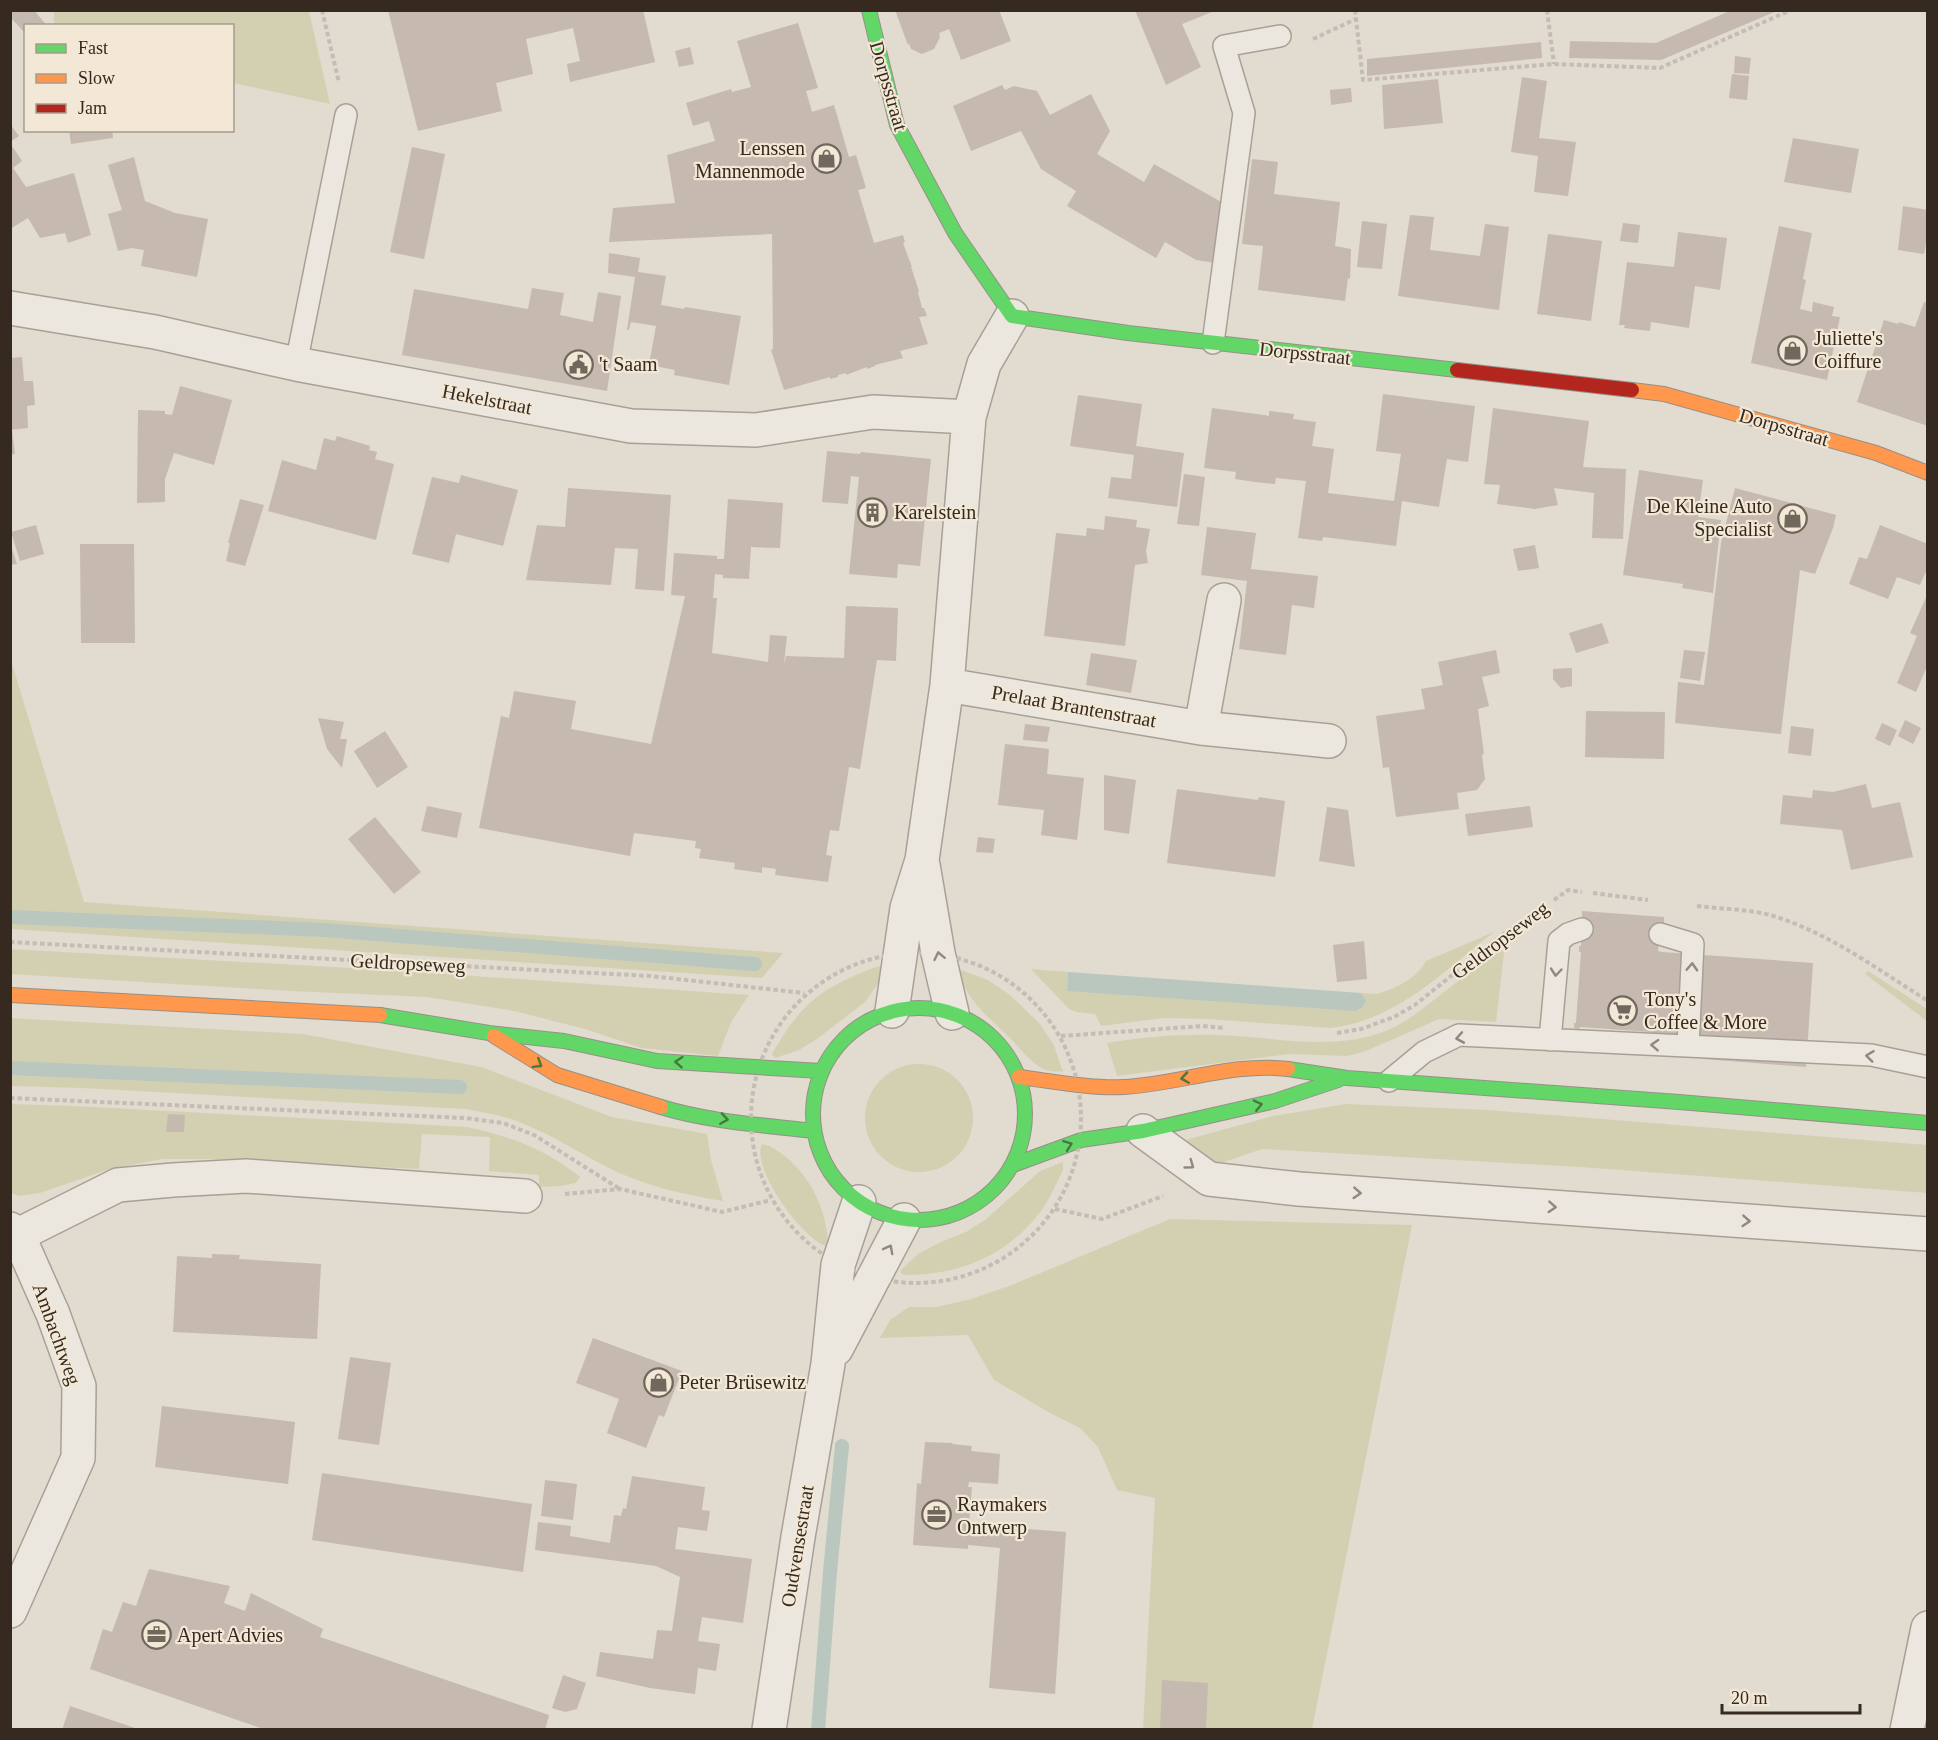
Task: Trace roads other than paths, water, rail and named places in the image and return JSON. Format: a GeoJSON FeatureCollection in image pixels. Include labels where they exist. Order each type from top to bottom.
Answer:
{"type":"FeatureCollection","features":[{"type":"Feature","properties":{"kind":"main road","name":"Dorpsstraat"},"geometry":{"type":"LineString","coordinates":[[869,10],[897,125],[955,233],[1012,316],[1128,333],[1664,394],[1875,453],[1928,473]]}},
{"type":"Feature","properties":{"kind":"main road"},"geometry":{"type":"LineString","coordinates":[[10,995],[372,1014],[489,1033],[564,1041],[657,1061],[821,1071]]}},
{"type":"Feature","properties":{"kind":"main road"},"geometry":{"type":"LineString","coordinates":[[922,1008],[952,1013],[987,1032],[1004,1051],[1019,1077],[1024,1094],[1025,1116],[1022,1141],[1013,1165],[996,1188],[974,1206],[953,1215],[930,1220],[904,1220],[879,1213],[859,1202],[841,1186],[826,1167],[813,1131],[812,1107],[821,1071],[838,1044],[863,1023],[892,1011],[922,1008]]}},
{"type":"Feature","properties":{"kind":"main road"},"geometry":{"type":"LineString","coordinates":[[489,1033],[557,1076],[674,1112],[813,1131]]}},
{"type":"Feature","properties":{"kind":"main road"},"geometry":{"type":"LineString","coordinates":[[1019,1077],[1124,1088],[1228,1071],[1272,1067],[1347,1078],[1928,1123]]}},
{"type":"Feature","properties":{"kind":"main road"},"geometry":{"type":"LineString","coordinates":[[1013,1165],[1081,1140],[1143,1131],[1275,1101],[1347,1078]]}},
{"type":"Feature","properties":{"kind":"street","name":"Hekelstraat"},"geometry":{"type":"LineString","coordinates":[[10,308],[155,332],[296,364],[632,426],[756,430],[873,412],[969,417]]}},
{"type":"Feature","properties":{"kind":"street"},"geometry":{"type":"LineString","coordinates":[[892,1011],[907,908],[922,860],[947,685],[969,417],[984,364],[1012,316]]}},
{"type":"Feature","properties":{"kind":"street"},"geometry":{"type":"LineString","coordinates":[[1200,728],[1224,600]]}},
{"type":"Feature","properties":{"kind":"street","name":"Prelaat Brantenstraat"},"geometry":{"type":"LineString","coordinates":[[947,685],[1200,728],[1329,741]]}},
{"type":"Feature","properties":{"kind":"street"},"geometry":{"type":"LineString","coordinates":[[922,860],[938,953],[952,1013]]}},
{"type":"Feature","properties":{"kind":"street"},"geometry":{"type":"LineString","coordinates":[[1143,1131],[1209,1179],[1311,1190],[1928,1234]]}},
{"type":"Feature","properties":{"kind":"street"},"geometry":{"type":"LineString","coordinates":[[14,1232],[118,1185],[173,1180],[246,1176],[525,1196]]}},
{"type":"Feature","properties":{"kind":"street","name":"Oudvensestraat"},"geometry":{"type":"LineString","coordinates":[[770,1730],[798,1537],[828,1364],[838,1265],[859,1202]]}},
{"type":"Feature","properties":{"kind":"street","name":"Oudvensestraat"},"geometry":{"type":"LineString","coordinates":[[828,1364],[904,1220]]}},
{"type":"Feature","properties":{"kind":"street","name":"Ambachtweg"},"geometry":{"type":"LineString","coordinates":[[10,1611],[78,1458],[79,1386],[53,1314],[14,1232]]}},
{"type":"Feature","properties":{"kind":"street"},"geometry":{"type":"LineString","coordinates":[[1906,1730],[1928,1628]]}},
{"type":"Feature","properties":{"kind":"lane"},"geometry":{"type":"LineString","coordinates":[[1213,343],[1244,113],[1224,46],[1280,36]]}},
{"type":"Feature","properties":{"kind":"lane"},"geometry":{"type":"LineString","coordinates":[[296,364],[346,115]]}},
{"type":"Feature","properties":{"kind":"lane","name":"Geldropseweg"},"geometry":{"type":"LineString","coordinates":[[1550,1040],[1559,941],[1568,934],[1582,929]]}},
{"type":"Feature","properties":{"kind":"lane"},"geometry":{"type":"LineString","coordinates":[[1660,934],[1693,944],[1688,1047]]}},
{"type":"Feature","properties":{"kind":"lane"},"geometry":{"type":"LineString","coordinates":[[1389,1081],[1424,1052],[1459,1035],[1871,1055],[1928,1067]]}},
{"type":"Feature","properties":{"kind":"waterway"},"geometry":{"type":"LineString","coordinates":[[10,917],[324,930],[755,964]]}},
{"type":"Feature","properties":{"kind":"waterway"},"geometry":{"type":"LineString","coordinates":[[10,1068],[460,1087]]}},
{"type":"Feature","properties":{"kind":"waterway"},"geometry":{"type":"LineString","coordinates":[[818,1730],[842,1446]]}},
{"type":"Feature","properties":{"kind":"place","name":"Lenssen Mannenmode"},"geometry":{"type":"Point","coordinates":[826,159]}},
{"type":"Feature","properties":{"kind":"place","name":"Juliette's Coiffure"},"geometry":{"type":"Point","coordinates":[1793,350]}},
{"type":"Feature","properties":{"kind":"place","name":"'t Saam"},"geometry":{"type":"Point","coordinates":[578,364]}},
{"type":"Feature","properties":{"kind":"place","name":"Karelstein"},"geometry":{"type":"Point","coordinates":[873,512]}},
{"type":"Feature","properties":{"kind":"place","name":"De Kleine Auto Specialist"},"geometry":{"type":"Point","coordinates":[1793,518]}},
{"type":"Feature","properties":{"kind":"place","name":"Tony's Coffee & More"},"geometry":{"type":"Point","coordinates":[1623,1010]}},
{"type":"Feature","properties":{"kind":"place","name":"Peter Brüsewitz"},"geometry":{"type":"Point","coordinates":[658,1382]}},
{"type":"Feature","properties":{"kind":"place","name":"Raymakers Ontwerp"},"geometry":{"type":"Point","coordinates":[936,1515]}},
{"type":"Feature","properties":{"kind":"place","name":"Apert Advies"},"geometry":{"type":"Point","coordinates":[156,1635]}}]}
